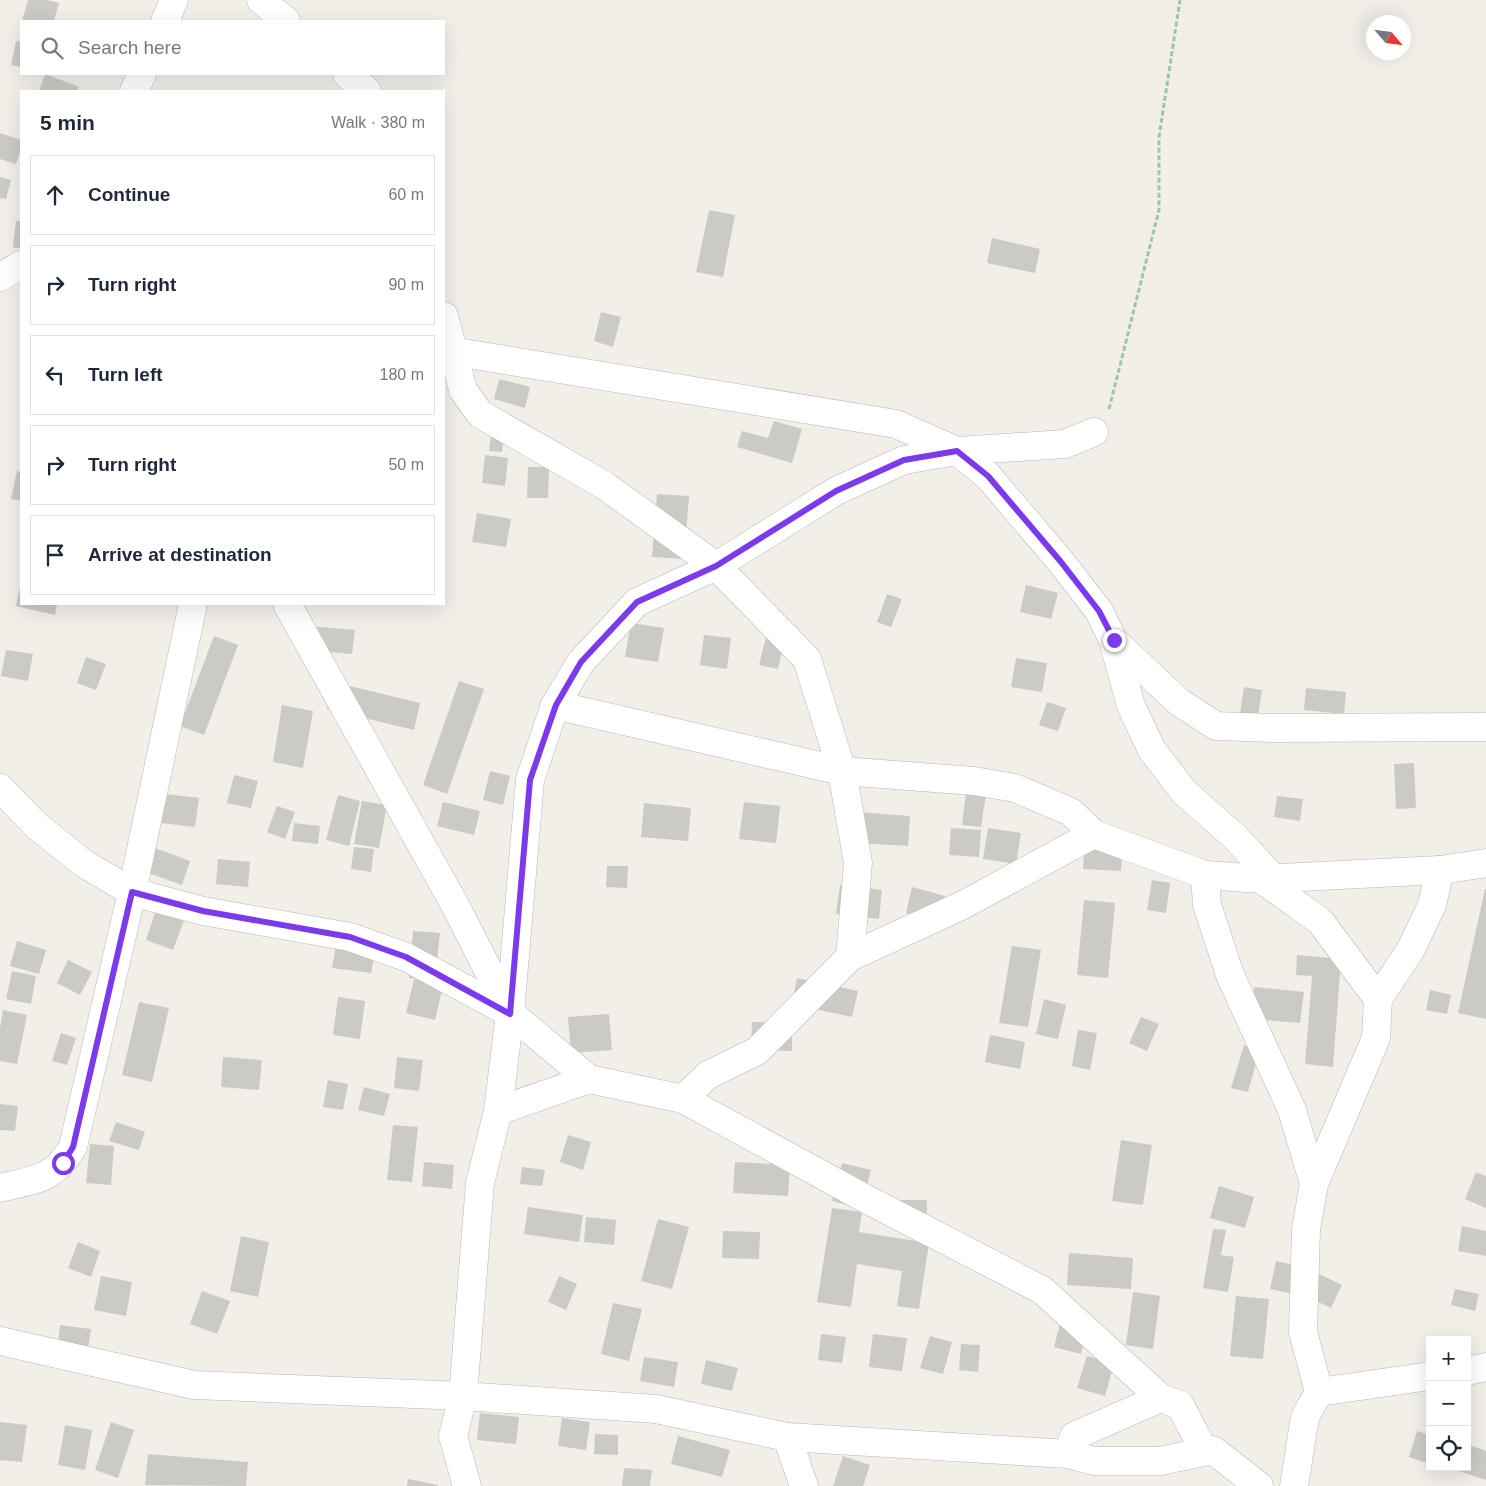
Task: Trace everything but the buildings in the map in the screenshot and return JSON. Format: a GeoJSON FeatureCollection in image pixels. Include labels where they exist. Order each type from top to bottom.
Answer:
{"type":"FeatureCollection","features":[{"type":"Feature","properties":{"kind":"street"},"geometry":{"type":"LineString","coordinates":[[165,20],[174,0]]}},
{"type":"Feature","properties":{"kind":"street"},"geometry":{"type":"LineString","coordinates":[[262,0],[285,20]]}},
{"type":"Feature","properties":{"kind":"street"},"geometry":{"type":"LineString","coordinates":[[134,90],[142,75]]}},
{"type":"Feature","properties":{"kind":"street"},"geometry":{"type":"LineString","coordinates":[[348,75],[366,90]]}},
{"type":"Feature","properties":{"kind":"street"},"geometry":{"type":"LineString","coordinates":[[0,277],[20,266]]}},
{"type":"Feature","properties":{"kind":"street"},"geometry":{"type":"LineString","coordinates":[[445,324],[448,350],[463,390],[480,414],[604,485],[716,566],[807,659],[842,771],[858,863],[850,957]]}},
{"type":"Feature","properties":{"kind":"street"},"geometry":{"type":"LineString","coordinates":[[448,350],[896,424],[957,451],[988,476],[1061,562],[1099,611],[1114,640],[1131,706],[1152,750],[1184,792],[1235,837],[1267,878],[1320,921],[1378,999]]}},
{"type":"Feature","properties":{"kind":"street"},"geometry":{"type":"LineString","coordinates":[[467,1486],[453,1436],[462,1396],[480,1183],[498,1111],[510,1014],[530,780],[556,705],[581,662],[637,602],[716,566],[836,491],[904,460],[957,451],[1065,444],[1094,432]]}},
{"type":"Feature","properties":{"kind":"street"},"geometry":{"type":"LineString","coordinates":[[0,1188],[48,1176],[63,1163],[73,1147],[132,892],[193,605]]}},
{"type":"Feature","properties":{"kind":"street"},"geometry":{"type":"LineString","coordinates":[[288,605],[455,905],[510,1014]]}},
{"type":"Feature","properties":{"kind":"street"},"geometry":{"type":"LineString","coordinates":[[1114,640],[1179,702],[1216,726],[1274,728],[1486,727]]}},
{"type":"Feature","properties":{"kind":"street"},"geometry":{"type":"LineString","coordinates":[[556,705],[842,771],[974,781],[1015,788],[1072,812],[1094,834],[1206,875],[1267,878],[1440,870],[1486,863]]}},
{"type":"Feature","properties":{"kind":"street"},"geometry":{"type":"LineString","coordinates":[[0,788],[37,826],[83,863],[132,892],[203,911],[350,937],[406,957],[510,1014],[589,1079],[683,1099],[868,1200],[1042,1290],[1160,1398],[1180,1405],[1204,1451]]}},
{"type":"Feature","properties":{"kind":"street"},"geometry":{"type":"LineString","coordinates":[[683,1099],[708,1076],[757,1051],[850,957],[963,905],[1094,834]]}},
{"type":"Feature","properties":{"kind":"street"},"geometry":{"type":"LineString","coordinates":[[1294,1486],[1305,1417],[1319,1392],[1303,1332],[1306,1229],[1314,1184],[1376,1038],[1378,999],[1411,948],[1428,914],[1440,870]]}},
{"type":"Feature","properties":{"kind":"street"},"geometry":{"type":"LineString","coordinates":[[1206,875],[1207,905],[1230,975],[1292,1110],[1314,1184]]}},
{"type":"Feature","properties":{"kind":"street"},"geometry":{"type":"LineString","coordinates":[[498,1111],[589,1079]]}},
{"type":"Feature","properties":{"kind":"street"},"geometry":{"type":"LineString","coordinates":[[0,1341],[194,1386],[462,1396],[656,1409],[787,1437],[1068,1454],[1094,1461],[1160,1461],[1214,1450],[1260,1486]]}},
{"type":"Feature","properties":{"kind":"street"},"geometry":{"type":"LineString","coordinates":[[1471,1370],[1486,1367]]}},
{"type":"Feature","properties":{"kind":"street"},"geometry":{"type":"LineString","coordinates":[[1319,1392],[1426,1377]]}},
{"type":"Feature","properties":{"kind":"street"},"geometry":{"type":"LineString","coordinates":[[1068,1454],[1074,1436],[1160,1398]]}},
{"type":"Feature","properties":{"kind":"street"},"geometry":{"type":"LineString","coordinates":[[787,1437],[804,1486]]}},
{"type":"Feature","properties":{"kind":"path"},"geometry":{"type":"LineString","coordinates":[[1094,432],[1112,404],[1159,210],[1159,137],[1180,0]]}},
{"type":"Feature","properties":{"kind":"route"},"geometry":{"type":"LineString","coordinates":[[63,1163],[73,1147],[132,892],[203,911],[287,924],[350,937],[406,957],[510,1014],[530,780],[556,705],[581,662],[637,602],[716,566],[759,541],[836,491],[904,460],[957,451],[988,476],[1061,562],[1099,611],[1114,640]]}}]}
